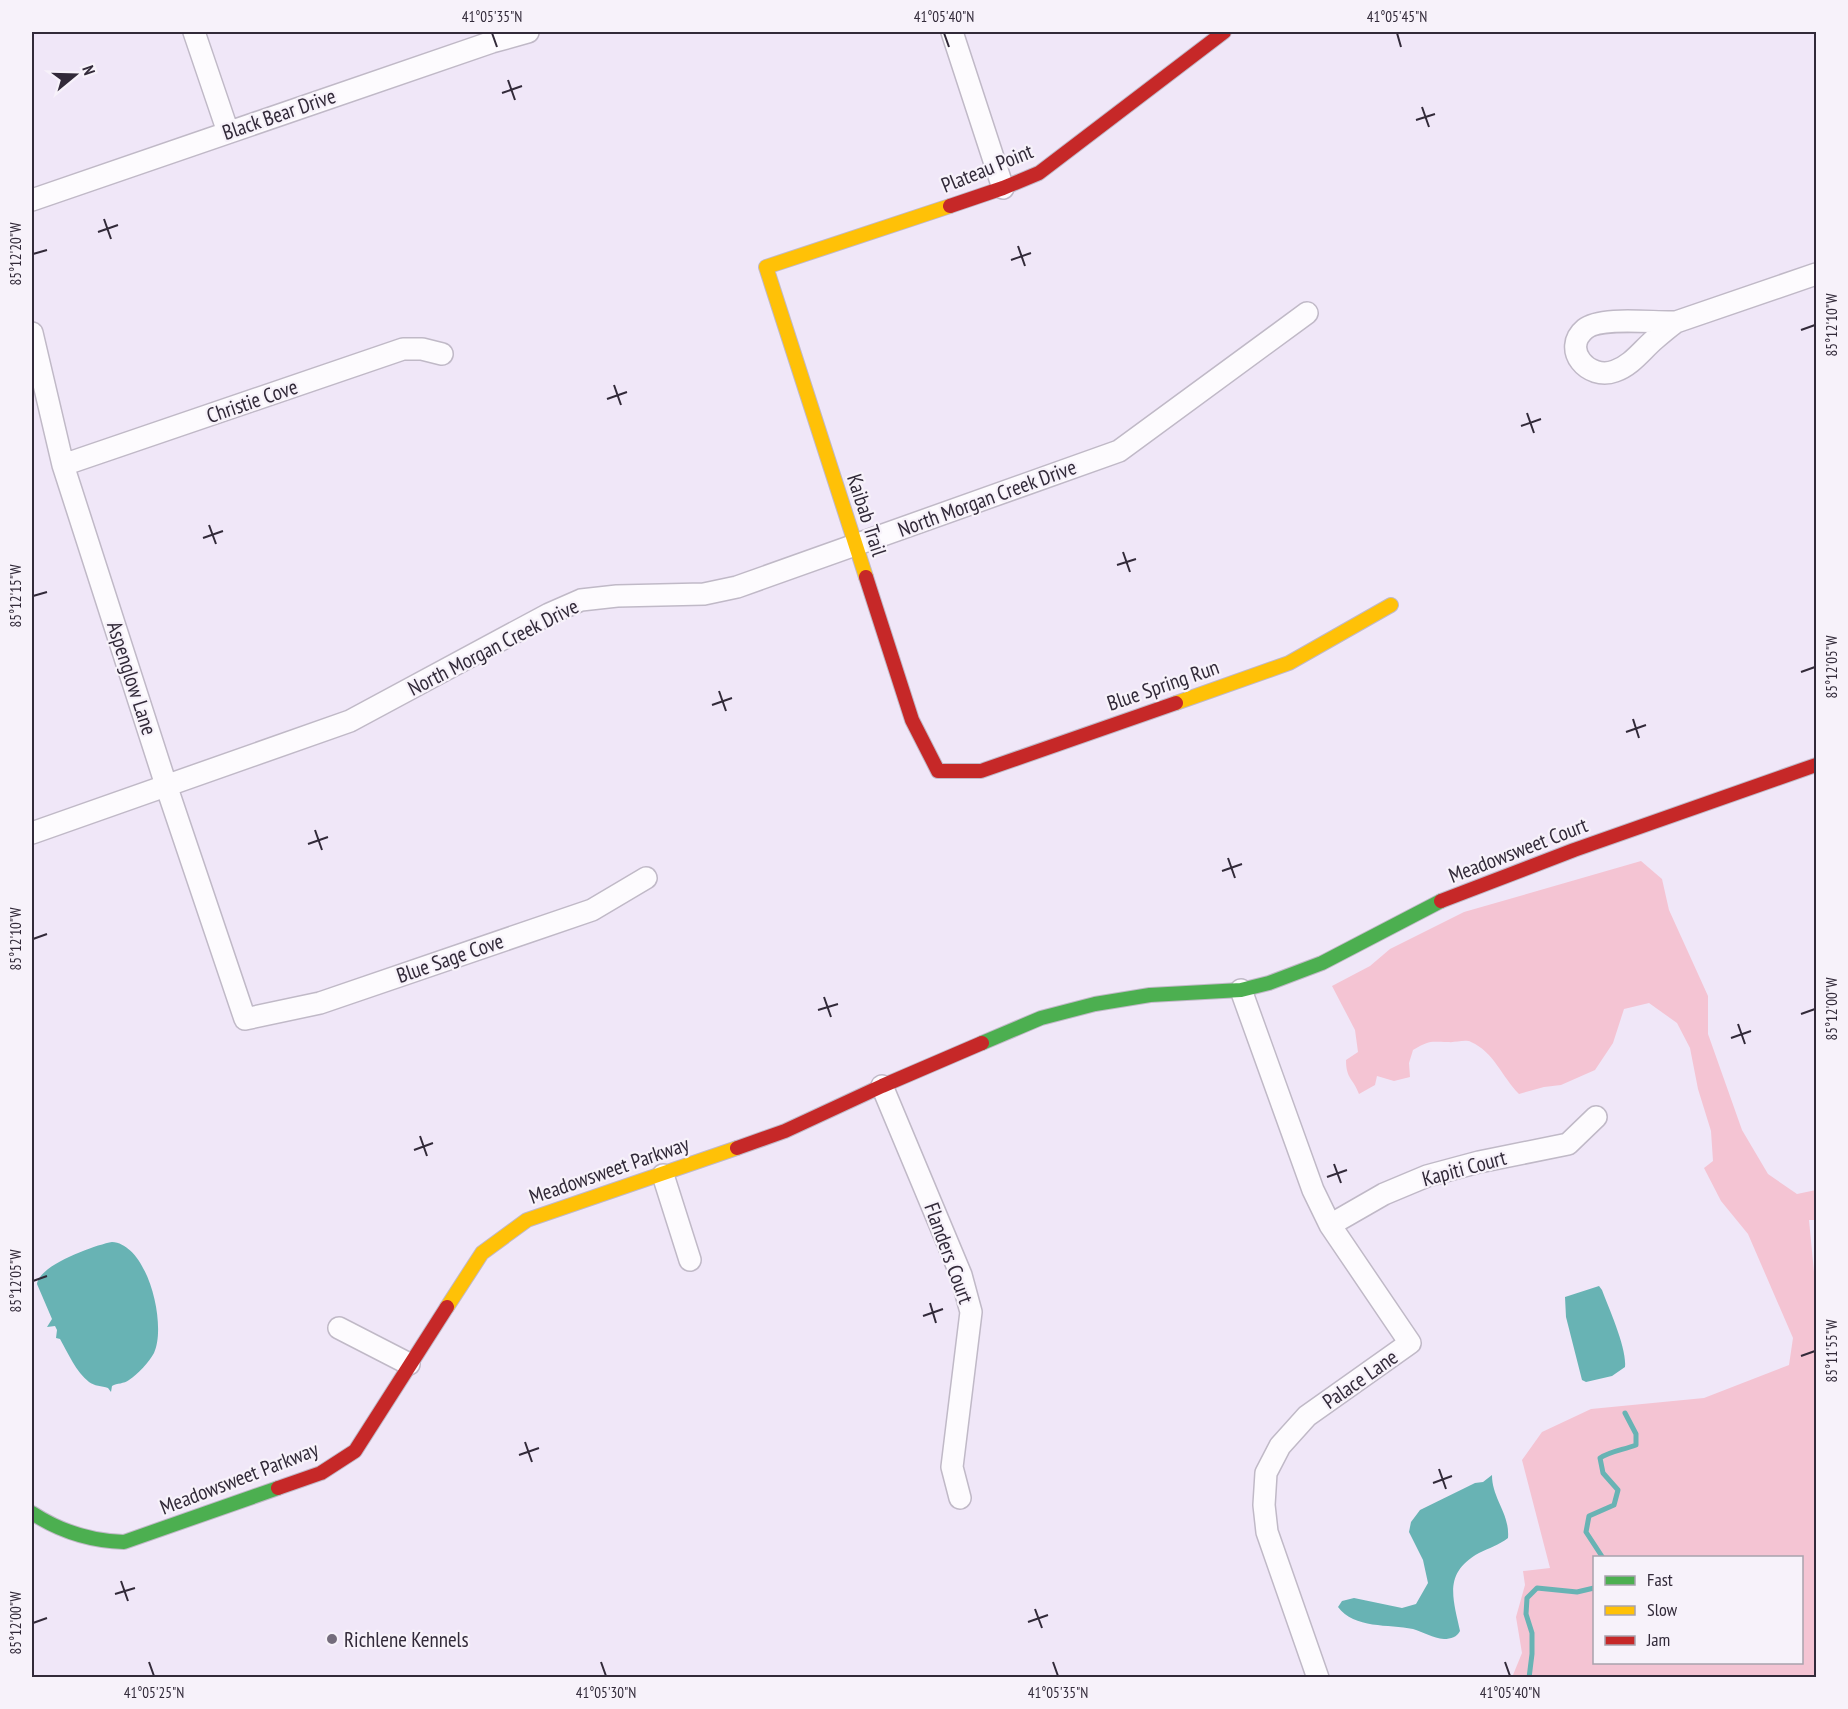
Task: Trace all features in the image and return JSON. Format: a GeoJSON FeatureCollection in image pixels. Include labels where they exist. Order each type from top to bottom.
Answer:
{"type":"FeatureCollection","features":[{"type":"Feature","properties":{"kind":"street"},"geometry":{"type":"LineString","coordinates":[[194,32],[228,132]]}},
{"type":"Feature","properties":{"kind":"street","name":"Black Bear Drive"},"geometry":{"type":"LineString","coordinates":[[32,200],[492,42],[528,32]]}},
{"type":"Feature","properties":{"kind":"street"},"geometry":{"type":"LineString","coordinates":[[952,32],[1003,188]]}},
{"type":"Feature","properties":{"kind":"street","name":"Plateau Point"},"geometry":{"type":"LineString","coordinates":[[766,267],[1003,188],[1039,173],[1224,32]]}},
{"type":"Feature","properties":{"kind":"street","name":"Kaibab Trail"},"geometry":{"type":"LineString","coordinates":[[766,267],[854,546],[912,720],[938,771]]}},
{"type":"Feature","properties":{"kind":"street"},"geometry":{"type":"LineString","coordinates":[[1676,322],[1816,274]]}},
{"type":"Feature","properties":{"kind":"street","name":"North Morgan Creek Drive"},"geometry":{"type":"LineString","coordinates":[[32,833],[350,721],[549,614],[581,600],[616,596],[704,594],[737,587],[1119,452],[1307,313]]}},
{"type":"Feature","properties":{"kind":"street","name":"Aspenglow Lane"},"geometry":{"type":"LineString","coordinates":[[32,333],[63,465],[166,785],[245,1019]]}},
{"type":"Feature","properties":{"kind":"street","name":"Christie Cove"},"geometry":{"type":"LineString","coordinates":[[63,465],[403,349],[422,349],[442,354]]}},
{"type":"Feature","properties":{"kind":"street","name":"Blue Spring Run"},"geometry":{"type":"LineString","coordinates":[[938,771],[981,771],[1289,663],[1391,604]]}},
{"type":"Feature","properties":{"kind":"street","name":"Meadowsweet Court"},"geometry":{"type":"LineString","coordinates":[[1241,990],[1269,983],[1322,963],[1452,896],[1574,850],[1816,765]]}},
{"type":"Feature","properties":{"kind":"street","name":"Blue Sage Cove"},"geometry":{"type":"LineString","coordinates":[[245,1019],[320,1003],[592,910],[646,878]]}},
{"type":"Feature","properties":{"kind":"street","name":"Meadowsweet Parkway"},"geometry":{"type":"LineString","coordinates":[[32,1514],[77,1537],[103,1542],[124,1542],[321,1473],[355,1451],[409,1364],[483,1253],[527,1220],[663,1175],[785,1131],[882,1086],[1041,1018],[1095,1004],[1150,995],[1241,990]]}},
{"type":"Feature","properties":{"kind":"street","name":"Palace Lane"},"geometry":{"type":"LineString","coordinates":[[1241,990],[1313,1190],[1330,1225],[1410,1342],[1307,1416],[1280,1446],[1266,1473],[1264,1505],[1267,1532],[1318,1677]]}},
{"type":"Feature","properties":{"kind":"street","name":"Flanders Court"},"geometry":{"type":"LineString","coordinates":[[882,1086],[961,1275],[971,1312],[952,1467],[960,1498]]}},
{"type":"Feature","properties":{"kind":"street","name":"Kapiti Court"},"geometry":{"type":"LineString","coordinates":[[1330,1225],[1384,1194],[1427,1176],[1479,1162],[1568,1144],[1596,1117]]}},
{"type":"Feature","properties":{"kind":"street"},"geometry":{"type":"LineString","coordinates":[[663,1175],[690,1260]]}},
{"type":"Feature","properties":{"kind":"street"},"geometry":{"type":"LineString","coordinates":[[339,1328],[409,1364]]}},
{"type":"Feature","properties":{"kind":"shaded area"},"geometry":{"type":"Polygon","coordinates":[[[1641,861],[1662,879],[1669,910],[1708,996],[1708,1034],[1742,1130],[1768,1174],[1797,1194],[1816,1190],[1816,1220],[1809,1220],[1816,1293],[1816,1677],[1453,1677],[1513,1675],[1522,1653],[1516,1617],[1525,1585],[1523,1571],[1550,1568],[1522,1460],[1542,1432],[1591,1409],[1704,1398],[1789,1365],[1793,1338],[1748,1234],[1721,1201],[1704,1168],[1713,1161],[1711,1131],[1698,1089],[1690,1048],[1677,1023],[1649,1003],[1624,1009],[1613,1043],[1595,1070],[1561,1085],[1519,1094],[1492,1058],[1479,1046],[1466,1041],[1433,1042],[1413,1050],[1409,1063],[1410,1077],[1394,1081],[1377,1076],[1375,1085],[1359,1094],[1346,1066],[1346,1060],[1358,1052],[1355,1030],[1332,986],[1370,966],[1390,949],[1464,912],[1641,861]]]}},
{"type":"Feature","properties":{"kind":"shaded area"},"geometry":{"type":"Polygon","coordinates":[[[112,1242],[125,1246],[136,1256],[145,1271],[156,1306],[158,1324],[157,1340],[152,1356],[132,1377],[112,1386],[111,1392],[108,1388],[93,1384],[84,1378],[60,1339],[56,1338],[55,1326],[47,1327],[52,1319],[37,1284],[40,1277],[57,1263],[93,1247],[112,1242]]]}},
{"type":"Feature","properties":{"kind":"shaded area"},"geometry":{"type":"Polygon","coordinates":[[[1599,1286],[1620,1339],[1625,1367],[1612,1376],[1586,1382],[1582,1380],[1566,1317],[1565,1297],[1599,1286]]]}},
{"type":"Feature","properties":{"kind":"shaded area"},"geometry":{"type":"Polygon","coordinates":[[[1492,1475],[1506,1521],[1508,1538],[1468,1561],[1455,1578],[1453,1597],[1460,1631],[1457,1635],[1444,1639],[1413,1629],[1362,1622],[1345,1614],[1338,1607],[1342,1601],[1354,1598],[1402,1608],[1416,1604],[1428,1583],[1423,1560],[1409,1532],[1411,1522],[1420,1510],[1475,1483],[1483,1482],[1492,1475]]]}},
{"type":"Feature","properties":{"kind":"waterway"},"geometry":{"type":"LineString","coordinates":[[1602,1556],[1586,1532],[1589,1516],[1614,1505],[1618,1490],[1603,1473],[1600,1458],[1636,1445],[1636,1434],[1625,1413]]}},
{"type":"Feature","properties":{"kind":"waterway"},"geometry":{"type":"LineString","coordinates":[[1529,1678],[1532,1633],[1526,1614],[1527,1598],[1537,1588],[1577,1592],[1593,1588]]}},
{"type":"Feature","properties":{"kind":"traffic: fast"},"geometry":{"type":"LineString","coordinates":[[982,1043],[1041,1018],[1095,1004],[1150,995],[1241,990],[1269,983],[1322,963],[1441,901]]}},
{"type":"Feature","properties":{"kind":"traffic: fast"},"geometry":{"type":"LineString","coordinates":[[32,1513],[76,1534],[99,1540],[124,1542],[278,1488]]}},
{"type":"Feature","properties":{"kind":"traffic: slow"},"geometry":{"type":"LineString","coordinates":[[866,577],[766,267],[950,206]]}},
{"type":"Feature","properties":{"kind":"traffic: slow"},"geometry":{"type":"LineString","coordinates":[[1176,703],[1289,663],[1391,605]]}},
{"type":"Feature","properties":{"kind":"traffic: slow"},"geometry":{"type":"LineString","coordinates":[[447,1307],[482,1253],[527,1220],[737,1148]]}},
{"type":"Feature","properties":{"kind":"traffic: jam"},"geometry":{"type":"LineString","coordinates":[[950,206],[1039,173],[1224,32]]}},
{"type":"Feature","properties":{"kind":"traffic: jam"},"geometry":{"type":"LineString","coordinates":[[866,577],[912,720],[938,771],[981,771],[1176,703]]}},
{"type":"Feature","properties":{"kind":"traffic: jam"},"geometry":{"type":"LineString","coordinates":[[1441,901],[1574,850],[1816,765]]}},
{"type":"Feature","properties":{"kind":"traffic: jam"},"geometry":{"type":"LineString","coordinates":[[737,1148],[785,1131],[982,1043]]}},
{"type":"Feature","properties":{"kind":"traffic: jam"},"geometry":{"type":"LineString","coordinates":[[278,1488],[321,1473],[355,1451],[447,1307]]}},
{"type":"Feature","properties":{"kind":"place","name":"Richlene Kennels"},"geometry":{"type":"Point","coordinates":[332,1639]}}]}
